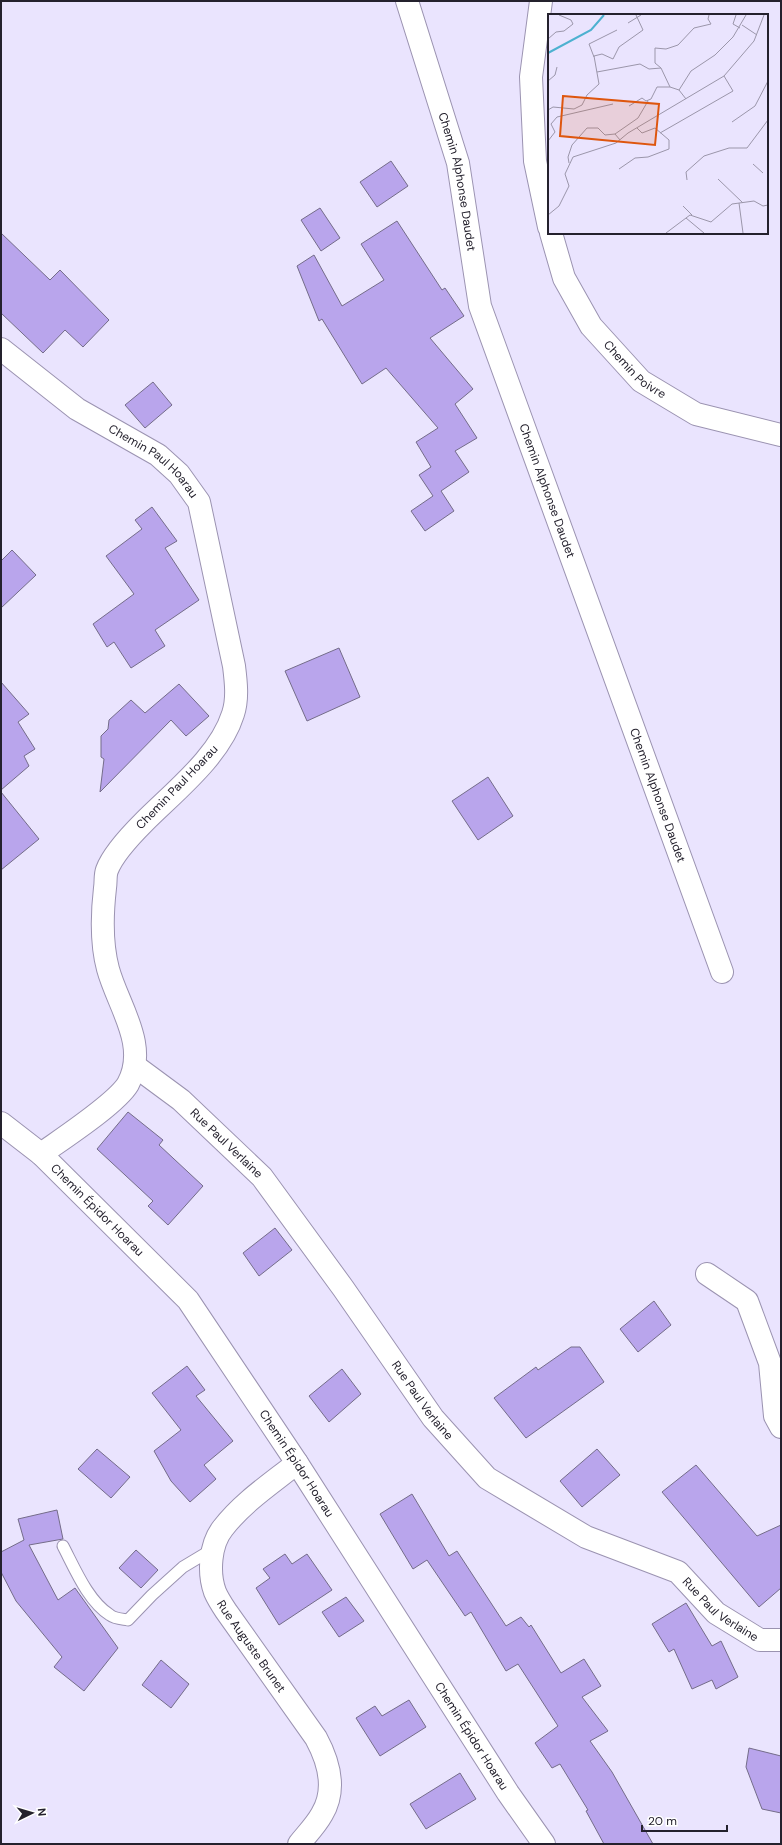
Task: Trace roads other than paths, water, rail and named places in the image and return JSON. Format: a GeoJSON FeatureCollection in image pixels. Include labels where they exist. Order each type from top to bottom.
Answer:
{"type":"FeatureCollection","features":[{"type":"Feature","properties":{"kind":"street","name":"Chemin Alphonse Daudet"},"geometry":{"type":"LineString","coordinates":[[407,1],[458,163],[480,306],[722,972]]}},
{"type":"Feature","properties":{"kind":"street"},"geometry":{"type":"LineString","coordinates":[[541,1],[531,77],[535,161],[548,222]]}},
{"type":"Feature","properties":{"kind":"street","name":"Chemin Poivre"},"geometry":{"type":"LineString","coordinates":[[551,234],[564,278],[591,326],[641,381],[696,414],[781,435]]}},
{"type":"Feature","properties":{"kind":"street","name":"Chemin Paul Hoarau"},"geometry":{"type":"LineString","coordinates":[[1,348],[77,409],[158,455],[179,474],[199,502],[234,666],[236,690],[234,713],[224,735],[212,755],[127,839],[107,870],[102,918],[108,969],[131,1028],[135,1048],[135,1066],[127,1084],[114,1100],[42,1154]]}},
{"type":"Feature","properties":{"kind":"street","name":"Rue Paul Verlaine"},"geometry":{"type":"LineString","coordinates":[[135,1066],[181,1100],[262,1178],[343,1288],[433,1418],[487,1478],[586,1537],[678,1572],[716,1613],[760,1640],[781,1640]]}},
{"type":"Feature","properties":{"kind":"street","name":"Chemin Épidor Hoarau"},"geometry":{"type":"LineString","coordinates":[[1,1123],[42,1154],[188,1300],[297,1463],[508,1793],[544,1844]]}},
{"type":"Feature","properties":{"kind":"street"},"geometry":{"type":"LineString","coordinates":[[707,1274],[747,1301],[770,1363],[775,1416],[781,1427]]}},
{"type":"Feature","properties":{"kind":"street","name":"Rue Auguste Brunet"},"geometry":{"type":"LineString","coordinates":[[297,1463],[236,1513],[222,1529],[213,1549],[211,1571],[215,1592],[226,1611],[316,1738],[326,1756],[330,1775],[329,1795],[322,1814],[299,1844]]}},
{"type":"Feature","properties":{"kind":"lane"},"geometry":{"type":"LineString","coordinates":[[63,1546],[79,1578],[100,1607],[112,1617],[128,1620],[152,1595],[183,1567],[213,1549]]}}]}
